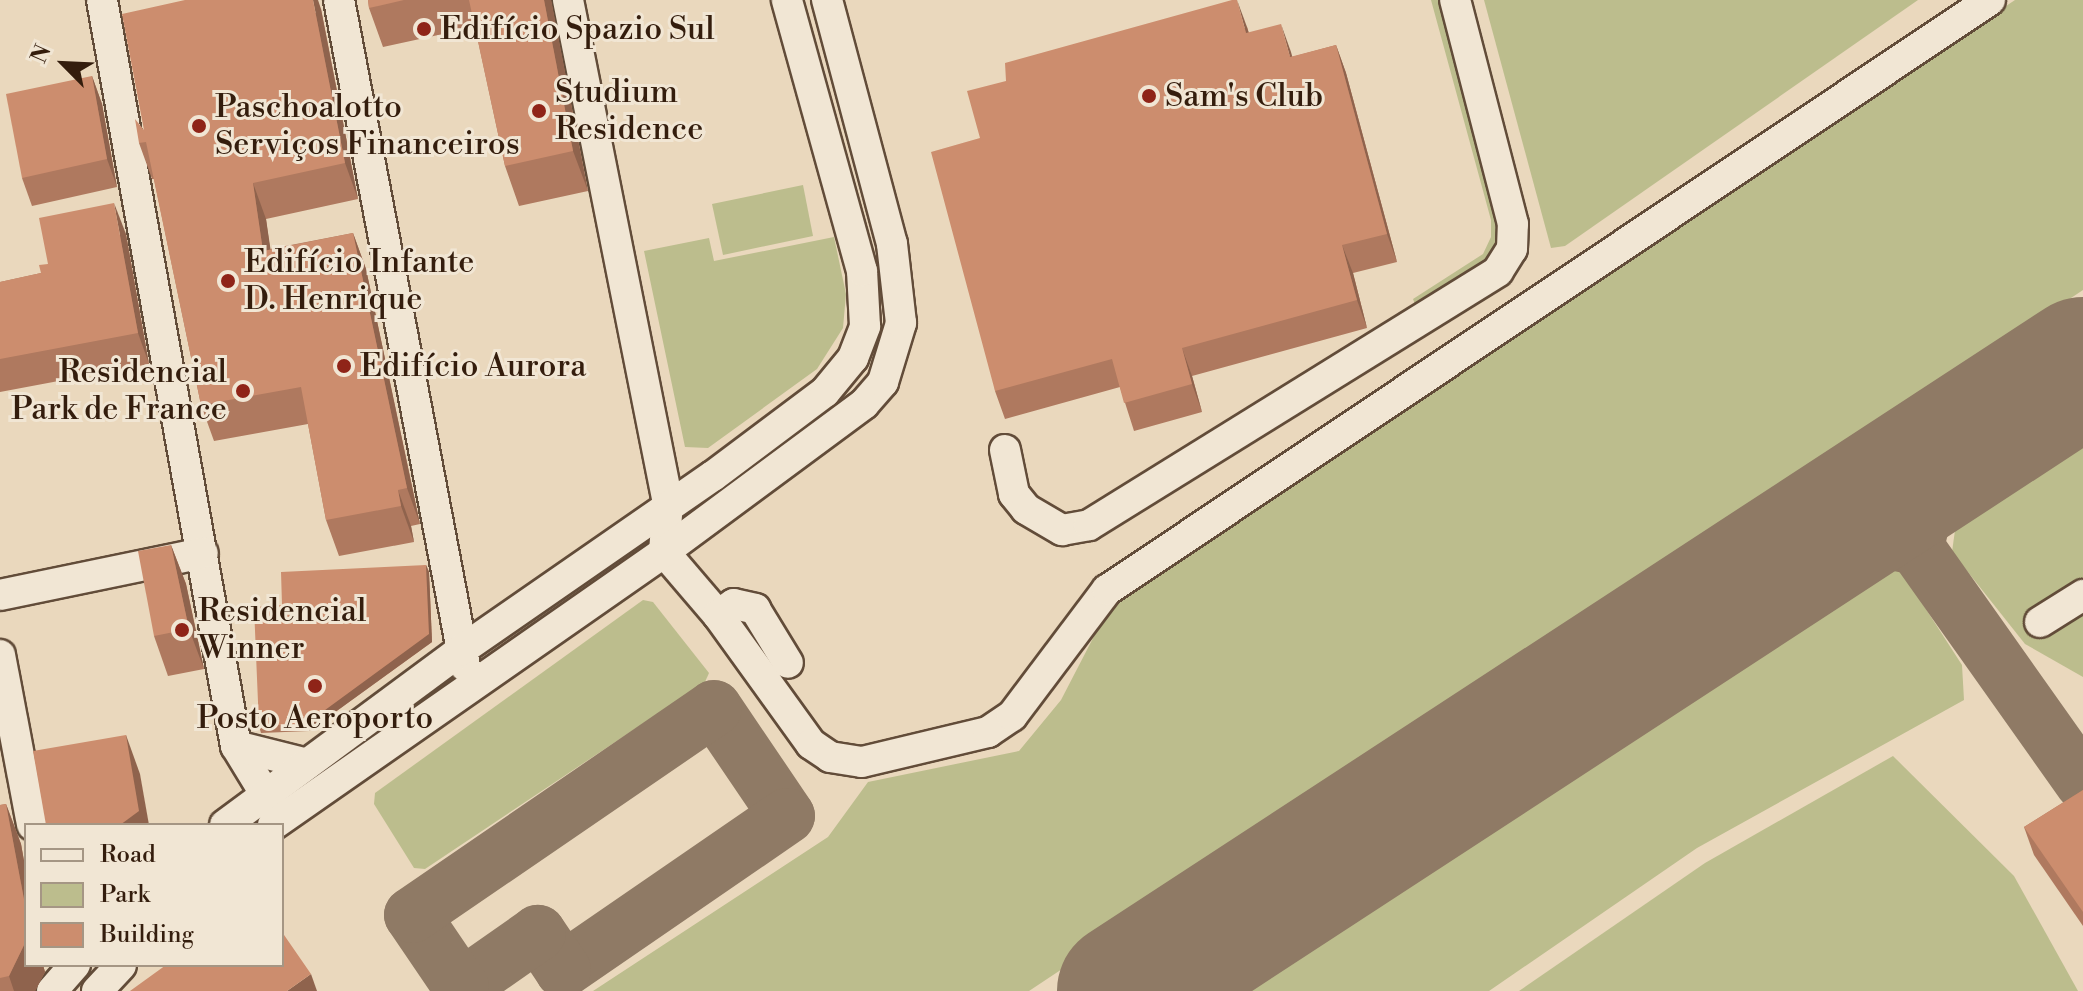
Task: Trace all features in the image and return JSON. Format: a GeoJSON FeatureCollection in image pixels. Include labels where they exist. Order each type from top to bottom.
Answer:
{"type":"FeatureCollection","features":[{"type":"Feature","properties":{"kind":"street"},"geometry":{"type":"LineString","coordinates":[[102,0],[236,746],[277,821],[664,552],[864,404],[883,382],[901,323],[892,244],[827,0]]}},
{"type":"Feature","properties":{"kind":"street"},"geometry":{"type":"LineString","coordinates":[[339,0],[460,651],[471,685]]}},
{"type":"Feature","properties":{"kind":"street"},"geometry":{"type":"LineString","coordinates":[[568,0],[660,456],[668,503],[664,552],[718,615],[811,744],[830,757],[862,762],[988,732],[1012,716],[1107,590],[1990,0]]}},
{"type":"Feature","properties":{"kind":"street"},"geometry":{"type":"LineString","coordinates":[[227,823],[460,651],[668,503],[713,476],[825,392],[853,358],[865,326],[862,271],[787,0]]}},
{"type":"Feature","properties":{"kind":"street"},"geometry":{"type":"LineString","coordinates":[[1005,450],[1014,494],[1026,509],[1062,530],[1089,525],[1498,271],[1512,249],[1513,224],[1455,0]]}},
{"type":"Feature","properties":{"kind":"street"},"geometry":{"type":"LineString","coordinates":[[660,456],[713,476]]}},
{"type":"Feature","properties":{"kind":"street"},"geometry":{"type":"LineString","coordinates":[[0,595],[203,553]]}},
{"type":"Feature","properties":{"kind":"street"},"geometry":{"type":"LineString","coordinates":[[2040,622],[2083,595]]}},
{"type":"Feature","properties":{"kind":"street"},"geometry":{"type":"LineString","coordinates":[[718,615],[734,604],[755,609],[788,663]]}},
{"type":"Feature","properties":{"kind":"street"},"geometry":{"type":"LineString","coordinates":[[0,655],[32,823]]}},
{"type":"Feature","properties":{"kind":"street"},"geometry":{"type":"LineString","coordinates":[[236,746],[307,764]]}},
{"type":"Feature","properties":{"kind":"street"},"geometry":{"type":"LineString","coordinates":[[97,991],[119,967]]}},
{"type":"Feature","properties":{"kind":"green space"},"geometry":{"type":"Polygon","coordinates":[[[1431,0],[1442,0],[1503,237],[1488,263],[1416,307],[1413,299],[1483,254],[1491,237],[1491,220],[1431,0]]]}},
{"type":"Feature","properties":{"kind":"green space"},"geometry":{"type":"Polygon","coordinates":[[[1484,0],[1918,0],[1565,246],[1551,248],[1484,0]]]}},
{"type":"Feature","properties":{"kind":"green space"},"geometry":{"type":"Polygon","coordinates":[[[2015,0],[2083,0],[2083,290],[1029,991],[593,991],[828,837],[868,782],[1019,751],[1061,700],[1105,615],[1147,580],[2015,0]]]}},
{"type":"Feature","properties":{"kind":"green space"},"geometry":{"type":"Polygon","coordinates":[[[803,185],[813,236],[723,255],[712,204],[803,185]]]}},
{"type":"Feature","properties":{"kind":"green space"},"geometry":{"type":"Polygon","coordinates":[[[834,237],[846,294],[843,328],[817,369],[708,448],[685,447],[644,251],[709,238],[714,261],[834,237]]]}},
{"type":"Feature","properties":{"kind":"green space"},"geometry":{"type":"Polygon","coordinates":[[[2083,441],[2083,677],[2025,644],[1952,552],[1956,523],[2083,441]]]}},
{"type":"Feature","properties":{"kind":"green space"},"geometry":{"type":"Polygon","coordinates":[[[1890,565],[1902,572],[1962,665],[1964,700],[1697,848],[1489,991],[1244,991],[1890,565]]]}},
{"type":"Feature","properties":{"kind":"green space"},"geometry":{"type":"Polygon","coordinates":[[[643,600],[653,602],[709,673],[705,682],[425,869],[414,868],[374,804],[375,793],[643,600]]]}},
{"type":"Feature","properties":{"kind":"green space"},"geometry":{"type":"Polygon","coordinates":[[[1893,756],[2014,876],[2078,991],[1519,991],[1705,863],[1893,756]]]}},
{"type":"Feature","properties":{"kind":"building"},"geometry":{"type":"Polygon","coordinates":[[[185,0],[313,0],[345,163],[253,183],[263,251],[353,233],[407,488],[398,490],[401,506],[326,520],[301,387],[201,405],[146,142],[139,143],[135,119],[144,130],[122,14],[185,0]]]}},
{"type":"Feature","properties":{"kind":"building"},"geometry":{"type":"Polygon","coordinates":[[[368,0],[404,0],[369,8],[368,0]]]}},
{"type":"Feature","properties":{"kind":"building","name":"Studium Residence"},"geometry":{"type":"Polygon","coordinates":[[[469,0],[544,0],[573,151],[505,166],[469,0]]]}},
{"type":"Feature","properties":{"kind":"building"},"geometry":{"type":"Polygon","coordinates":[[[1237,0],[1246,33],[1281,24],[1290,57],[1336,45],[1387,234],[1342,245],[1357,300],[1182,348],[1192,384],[1124,403],[1112,359],[995,391],[931,152],[980,138],[967,91],[1006,81],[1005,63],[1237,0]]]}},
{"type":"Feature","properties":{"kind":"building"},"geometry":{"type":"Polygon","coordinates":[[[92,76],[107,159],[22,178],[6,94],[92,76]]]}},
{"type":"Feature","properties":{"kind":"building"},"geometry":{"type":"Polygon","coordinates":[[[114,203],[138,333],[0,359],[0,282],[41,273],[39,265],[48,264],[39,218],[114,203]]]}},
{"type":"Feature","properties":{"kind":"building"},"geometry":{"type":"Polygon","coordinates":[[[171,545],[189,629],[154,636],[138,551],[171,545]]]}},
{"type":"Feature","properties":{"kind":"building","name":"Posto Aeroporto"},"geometry":{"type":"Polygon","coordinates":[[[426,565],[429,634],[306,724],[259,726],[254,607],[282,605],[281,572],[426,565]]]}},
{"type":"Feature","properties":{"kind":"building"},"geometry":{"type":"Polygon","coordinates":[[[126,735],[139,811],[123,823],[46,823],[33,751],[126,735]]]}},
{"type":"Feature","properties":{"kind":"building"},"geometry":{"type":"Polygon","coordinates":[[[2083,790],[2083,912],[2024,827],[2083,790]]]}},
{"type":"Feature","properties":{"kind":"building"},"geometry":{"type":"Polygon","coordinates":[[[6,804],[24,899],[24,945],[9,976],[0,978],[0,805],[6,804]]]}},
{"type":"Feature","properties":{"kind":"building"},"geometry":{"type":"Polygon","coordinates":[[[284,935],[311,974],[287,991],[130,991],[163,967],[284,967],[284,935]]]}},
{"type":"Feature","properties":{"kind":"taxiway"},"geometry":{"type":"LineString","coordinates":[[1833,530],[1916,547],[1936,463]]}},
{"type":"Feature","properties":{"kind":"taxiway"},"geometry":{"type":"LineString","coordinates":[[1916,547],[2083,783]]}},
{"type":"Feature","properties":{"kind":"taxiway"},"geometry":{"type":"LineString","coordinates":[[714,708],[787,816],[563,970],[538,933],[461,987],[412,915],[714,708]]}},
{"type":"Feature","properties":{"kind":"runway"},"geometry":{"type":"LineString","coordinates":[[1126,991],[2083,366]]}},
{"type":"Feature","properties":{"kind":"place","name":"Edifício Spazio Sul"},"geometry":{"type":"Point","coordinates":[424,29]}},
{"type":"Feature","properties":{"kind":"place","name":"Sam's Club"},"geometry":{"type":"Point","coordinates":[1149,96]}},
{"type":"Feature","properties":{"kind":"place","name":"Studium Residence"},"geometry":{"type":"Point","coordinates":[539,111]}},
{"type":"Feature","properties":{"kind":"place","name":"Paschoalotto Serviços Financeiros"},"geometry":{"type":"Point","coordinates":[199,126]}},
{"type":"Feature","properties":{"kind":"place","name":"Edifício Infante D. Henrique"},"geometry":{"type":"Point","coordinates":[228,281]}},
{"type":"Feature","properties":{"kind":"place","name":"Edifício Aurora"},"geometry":{"type":"Point","coordinates":[344,366]}},
{"type":"Feature","properties":{"kind":"place","name":"Residencial Park de France"},"geometry":{"type":"Point","coordinates":[243,391]}},
{"type":"Feature","properties":{"kind":"place","name":"Residencial Winner"},"geometry":{"type":"Point","coordinates":[182,630]}},
{"type":"Feature","properties":{"kind":"place","name":"Posto Aeroporto"},"geometry":{"type":"Point","coordinates":[315,686]}}]}
